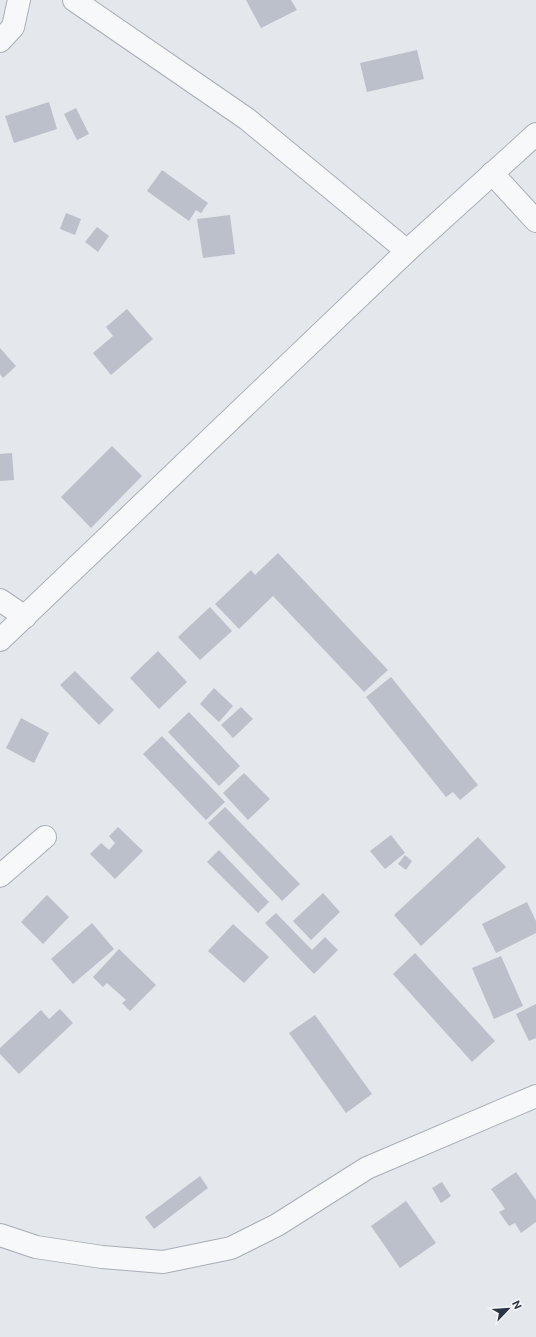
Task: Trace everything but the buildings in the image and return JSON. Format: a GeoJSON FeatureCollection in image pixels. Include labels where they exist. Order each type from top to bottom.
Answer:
{"type":"FeatureCollection","features":[{"type":"Feature","properties":{"kind":"street"},"geometry":{"type":"LineString","coordinates":[[0,41],[12,27],[19,0]]}},
{"type":"Feature","properties":{"kind":"street"},"geometry":{"type":"LineString","coordinates":[[74,0],[247,119],[407,251]]}},
{"type":"Feature","properties":{"kind":"street"},"geometry":{"type":"LineString","coordinates":[[0,640],[407,251],[536,134]]}},
{"type":"Feature","properties":{"kind":"street"},"geometry":{"type":"LineString","coordinates":[[492,173],[536,221]]}},
{"type":"Feature","properties":{"kind":"street"},"geometry":{"type":"LineString","coordinates":[[0,600],[25,617]]}},
{"type":"Feature","properties":{"kind":"street"},"geometry":{"type":"LineString","coordinates":[[0,876],[46,837]]}},
{"type":"Feature","properties":{"kind":"street"},"geometry":{"type":"LineString","coordinates":[[0,1235],[36,1247],[102,1257],[163,1262],[231,1248],[277,1225],[367,1168],[536,1096]]}}]}
